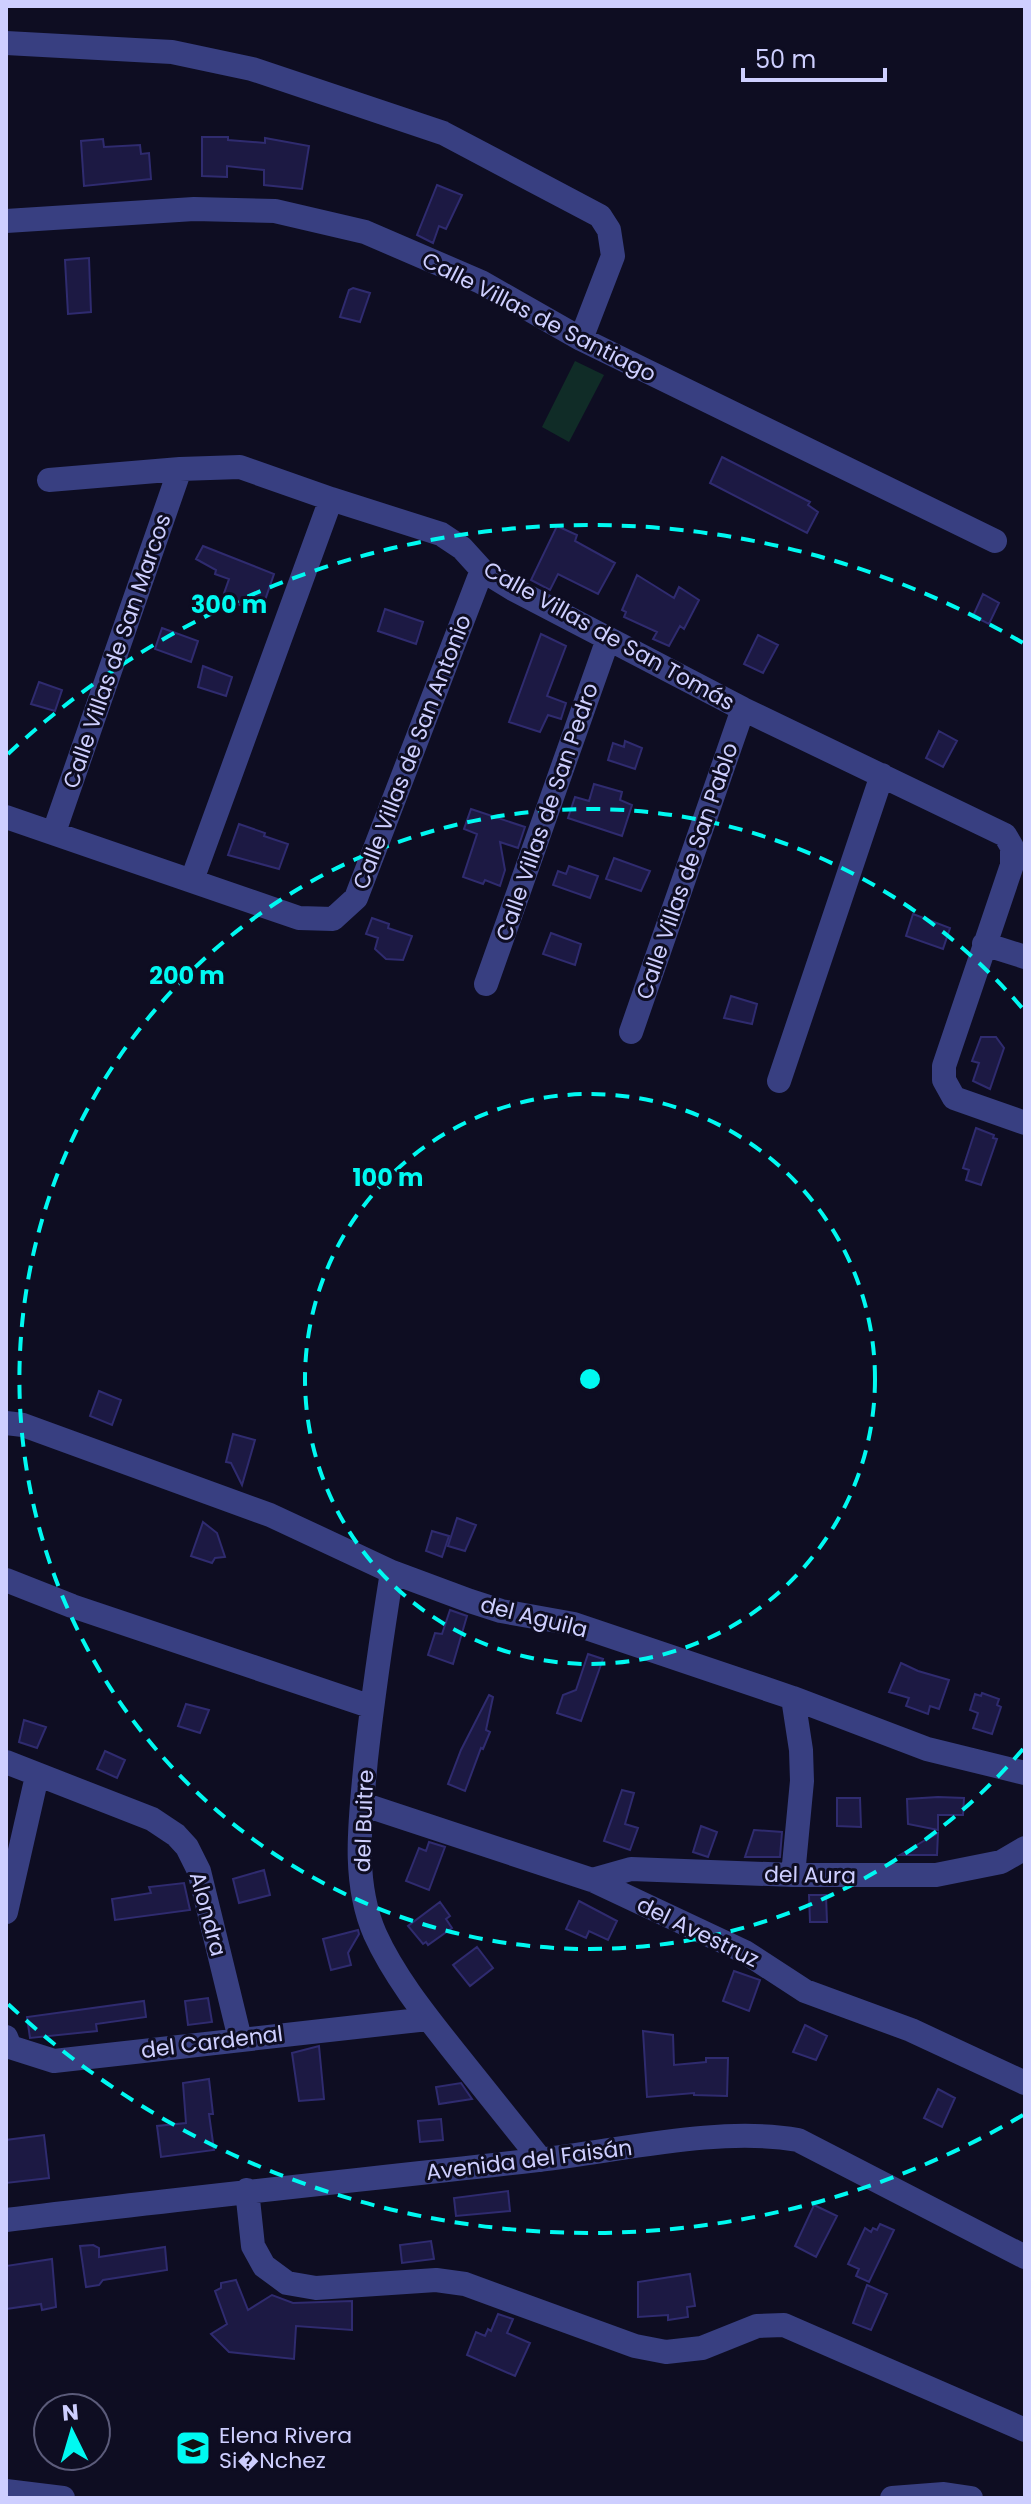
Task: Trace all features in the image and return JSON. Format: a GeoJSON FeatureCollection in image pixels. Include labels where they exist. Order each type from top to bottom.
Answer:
{"type":"FeatureCollection","features":[{"type":"Feature","properties":{"kind":"street"},"geometry":{"type":"LineString","coordinates":[[6,43],[172,52],[238,66],[443,133],[600,216],[605,223],[613,256],[581,339]]}},
{"type":"Feature","properties":{"kind":"street","name":"Calle Villas de Santiago"},"geometry":{"type":"LineString","coordinates":[[6,221],[194,209],[275,211],[365,232],[481,282],[581,339],[995,541]]}},
{"type":"Feature","properties":{"kind":"street","name":"Calle Villas de San Tomás"},"geometry":{"type":"LineString","coordinates":[[49,480],[240,467],[441,534],[462,548],[482,570],[608,639],[743,709],[1005,835],[1012,847],[1012,865],[984,944]]}},
{"type":"Feature","properties":{"kind":"street","name":"Calle Villas de San Marcos"},"geometry":{"type":"LineString","coordinates":[[54,832],[180,469]]}},
{"type":"Feature","properties":{"kind":"street"},"geometry":{"type":"LineString","coordinates":[[192,880],[331,499]]}},
{"type":"Feature","properties":{"kind":"street","name":"Calle Villas de San Antonio"},"geometry":{"type":"LineString","coordinates":[[6,817],[299,918],[333,919],[356,898],[482,570]]}},
{"type":"Feature","properties":{"kind":"street","name":"Calle Villas de San Pedro"},"geometry":{"type":"LineString","coordinates":[[486,984],[608,639]]}},
{"type":"Feature","properties":{"kind":"street","name":"Calle Villas de San Pablo"},"geometry":{"type":"LineString","coordinates":[[631,1032],[743,709]]}},
{"type":"Feature","properties":{"kind":"street"},"geometry":{"type":"LineString","coordinates":[[779,1081],[882,775]]}},
{"type":"Feature","properties":{"kind":"street"},"geometry":{"type":"LineString","coordinates":[[1025,957],[984,944],[944,1066],[944,1080],[954,1098],[1025,1123]]}},
{"type":"Feature","properties":{"kind":"street","name":"del Aguila"},"geometry":{"type":"LineString","coordinates":[[6,1423],[23,1425],[270,1515],[392,1572],[501,1611],[574,1624],[793,1698],[927,1749],[1025,1773]]}},
{"type":"Feature","properties":{"kind":"street","name":"del Buitre"},"geometry":{"type":"LineString","coordinates":[[392,1572],[372,1707],[362,1804],[359,1851],[364,1895],[374,1932],[393,1969],[428,2019],[541,2160]]}},
{"type":"Feature","properties":{"kind":"street"},"geometry":{"type":"LineString","coordinates":[[6,1580],[72,1606],[372,1707]]}},
{"type":"Feature","properties":{"kind":"street"},"geometry":{"type":"LineString","coordinates":[[793,1698],[802,1765],[793,1875]]}},
{"type":"Feature","properties":{"kind":"street","name":"Alondra"},"geometry":{"type":"LineString","coordinates":[[6,1762],[152,1819],[176,1835],[187,1847],[199,1871],[240,2039]]}},
{"type":"Feature","properties":{"kind":"street"},"geometry":{"type":"LineString","coordinates":[[6,1912],[37,1776]]}},
{"type":"Feature","properties":{"kind":"street","name":"del Avestruz"},"geometry":{"type":"LineString","coordinates":[[362,1804],[592,1880],[745,1952],[805,1991],[911,2030],[1025,2083]]}},
{"type":"Feature","properties":{"kind":"street","name":"del Aura"},"geometry":{"type":"LineString","coordinates":[[592,1880],[631,1869],[793,1875],[936,1875],[1001,1862],[1025,1848]]}},
{"type":"Feature","properties":{"kind":"street","name":"del Cardenal"},"geometry":{"type":"LineString","coordinates":[[6,2037],[10,2047],[54,2061],[428,2019]]}},
{"type":"Feature","properties":{"kind":"street","name":"Avenida del Faisán"},"geometry":{"type":"LineString","coordinates":[[6,2220],[247,2190],[764,2134],[798,2140],[1025,2257]]}},
{"type":"Feature","properties":{"kind":"street"},"geometry":{"type":"LineString","coordinates":[[247,2190],[253,2246],[264,2266],[287,2283],[316,2288],[436,2280],[465,2284],[635,2346],[666,2352],[702,2348],[757,2326],[784,2325],[1025,2430]]}},
{"type":"Feature","properties":{"kind":"street"},"geometry":{"type":"LineString","coordinates":[[6,2491],[63,2498]]}},
{"type":"Feature","properties":{"kind":"street"},"geometry":{"type":"LineString","coordinates":[[892,2498],[944,2494],[971,2498]]}},
{"type":"Feature","properties":{"kind":"green space"},"geometry":{"type":"Polygon","coordinates":[[[575,361],[604,375],[569,442],[542,427],[575,361]]]}},
{"type":"Feature","properties":{"kind":"building"},"geometry":{"type":"Polygon","coordinates":[[[202,137],[228,137],[228,140],[265,143],[265,138],[309,146],[302,189],[264,185],[264,170],[227,166],[227,177],[202,176],[202,137]]]}},
{"type":"Feature","properties":{"kind":"building"},"geometry":{"type":"Polygon","coordinates":[[[103,139],[104,147],[140,145],[141,154],[149,153],[151,179],[84,186],[81,141],[103,139]]]}},
{"type":"Feature","properties":{"kind":"building"},"geometry":{"type":"Polygon","coordinates":[[[437,185],[462,195],[446,229],[439,226],[433,243],[417,235],[437,185]]]}},
{"type":"Feature","properties":{"kind":"building"},"geometry":{"type":"Polygon","coordinates":[[[89,258],[91,312],[68,314],[65,260],[89,258]]]}},
{"type":"Feature","properties":{"kind":"building"},"geometry":{"type":"Polygon","coordinates":[[[353,288],[370,293],[360,322],[340,317],[349,290],[353,288]]]}},
{"type":"Feature","properties":{"kind":"building"},"geometry":{"type":"Polygon","coordinates":[[[722,457],[810,502],[808,505],[818,512],[807,533],[710,483],[722,457]]]}},
{"type":"Feature","properties":{"kind":"building"},"geometry":{"type":"Polygon","coordinates":[[[557,526],[577,535],[575,541],[615,563],[598,594],[558,574],[550,590],[531,580],[557,526]]]}},
{"type":"Feature","properties":{"kind":"building"},"geometry":{"type":"Polygon","coordinates":[[[203,546],[274,574],[263,606],[258,605],[256,610],[222,599],[229,579],[215,574],[216,570],[196,559],[203,546]]]}},
{"type":"Feature","properties":{"kind":"building"},"geometry":{"type":"Polygon","coordinates":[[[637,575],[674,598],[679,587],[699,600],[684,629],[680,626],[669,646],[653,639],[657,632],[624,617],[626,612],[622,610],[637,575]]]}},
{"type":"Feature","properties":{"kind":"building"},"geometry":{"type":"Polygon","coordinates":[[[983,594],[999,603],[989,624],[973,616],[983,594]]]}},
{"type":"Feature","properties":{"kind":"building"},"geometry":{"type":"Polygon","coordinates":[[[385,609],[423,622],[416,644],[378,631],[385,609]]]}},
{"type":"Feature","properties":{"kind":"building"},"geometry":{"type":"Polygon","coordinates":[[[162,628],[198,641],[191,662],[155,649],[162,628]]]}},
{"type":"Feature","properties":{"kind":"building"},"geometry":{"type":"Polygon","coordinates":[[[541,634],[566,646],[547,696],[566,703],[561,719],[548,715],[540,732],[509,722],[541,634]]]}},
{"type":"Feature","properties":{"kind":"building"},"geometry":{"type":"Polygon","coordinates":[[[758,635],[778,645],[763,673],[744,664],[758,635]]]}},
{"type":"Feature","properties":{"kind":"building"},"geometry":{"type":"Polygon","coordinates":[[[203,666],[232,677],[226,696],[198,687],[203,666]]]}},
{"type":"Feature","properties":{"kind":"building"},"geometry":{"type":"Polygon","coordinates":[[[39,682],[62,690],[55,711],[31,704],[39,682]]]}},
{"type":"Feature","properties":{"kind":"building"},"geometry":{"type":"Polygon","coordinates":[[[939,731],[957,741],[943,767],[926,758],[939,731]]]}},
{"type":"Feature","properties":{"kind":"building"},"geometry":{"type":"Polygon","coordinates":[[[625,741],[642,748],[635,769],[608,760],[613,743],[624,747],[625,741]]]}},
{"type":"Feature","properties":{"kind":"building"},"geometry":{"type":"Polygon","coordinates":[[[594,784],[622,792],[620,800],[632,805],[622,836],[568,818],[575,797],[589,801],[594,784]]]}},
{"type":"Feature","properties":{"kind":"building"},"geometry":{"type":"Polygon","coordinates":[[[471,809],[525,827],[518,848],[500,842],[505,870],[500,886],[463,877],[477,834],[464,829],[471,809]]]}},
{"type":"Feature","properties":{"kind":"building"},"geometry":{"type":"Polygon","coordinates":[[[239,824],[288,844],[279,869],[228,855],[239,824]]]}},
{"type":"Feature","properties":{"kind":"building"},"geometry":{"type":"Polygon","coordinates":[[[614,858],[650,871],[641,891],[606,879],[614,858]]]}},
{"type":"Feature","properties":{"kind":"building"},"geometry":{"type":"Polygon","coordinates":[[[569,866],[598,876],[590,898],[553,885],[558,871],[566,874],[569,866]]]}},
{"type":"Feature","properties":{"kind":"building"},"geometry":{"type":"Polygon","coordinates":[[[913,914],[950,928],[943,949],[906,936],[913,914]]]}},
{"type":"Feature","properties":{"kind":"building"},"geometry":{"type":"Polygon","coordinates":[[[372,918],[389,924],[388,928],[412,936],[403,960],[386,959],[375,949],[378,938],[366,934],[372,918]]]}},
{"type":"Feature","properties":{"kind":"building"},"geometry":{"type":"Polygon","coordinates":[[[551,933],[581,944],[575,965],[543,954],[551,933]]]}},
{"type":"Feature","properties":{"kind":"building"},"geometry":{"type":"Polygon","coordinates":[[[731,996],[757,1004],[752,1024],[724,1018],[731,996]]]}},
{"type":"Feature","properties":{"kind":"building"},"geometry":{"type":"Polygon","coordinates":[[[981,1037],[996,1037],[1004,1048],[990,1089],[973,1081],[979,1063],[972,1061],[981,1037]]]}},
{"type":"Feature","properties":{"kind":"building"},"geometry":{"type":"Polygon","coordinates":[[[976,1128],[997,1139],[981,1185],[966,1180],[969,1170],[963,1168],[976,1128]]]}},
{"type":"Feature","properties":{"kind":"building"},"geometry":{"type":"Polygon","coordinates":[[[99,1391],[121,1400],[112,1425],[90,1416],[99,1391]]]}},
{"type":"Feature","properties":{"kind":"building"},"geometry":{"type":"Polygon","coordinates":[[[233,1434],[255,1440],[242,1485],[231,1463],[226,1462],[233,1434]]]}},
{"type":"Feature","properties":{"kind":"building"},"geometry":{"type":"Polygon","coordinates":[[[457,1518],[476,1525],[465,1551],[448,1546],[457,1518]]]}},
{"type":"Feature","properties":{"kind":"building"},"geometry":{"type":"Polygon","coordinates":[[[203,1522],[217,1533],[225,1557],[215,1558],[212,1563],[191,1556],[203,1522]]]}},
{"type":"Feature","properties":{"kind":"building"},"geometry":{"type":"Polygon","coordinates":[[[432,1531],[449,1536],[442,1557],[426,1551],[432,1531]]]}},
{"type":"Feature","properties":{"kind":"building"},"geometry":{"type":"Polygon","coordinates":[[[450,1610],[467,1616],[453,1664],[428,1655],[435,1633],[442,1634],[450,1610]]]}},
{"type":"Feature","properties":{"kind":"building"},"geometry":{"type":"Polygon","coordinates":[[[588,1654],[603,1659],[581,1721],[557,1713],[563,1695],[576,1690],[588,1654]]]}},
{"type":"Feature","properties":{"kind":"building"},"geometry":{"type":"Polygon","coordinates":[[[901,1663],[949,1680],[939,1709],[930,1706],[928,1714],[906,1706],[909,1698],[889,1692],[901,1663]]]}},
{"type":"Feature","properties":{"kind":"building"},"geometry":{"type":"Polygon","coordinates":[[[982,1693],[999,1699],[997,1705],[1001,1707],[992,1734],[973,1728],[978,1713],[970,1710],[975,1694],[981,1696],[982,1693]]]}},
{"type":"Feature","properties":{"kind":"building"},"geometry":{"type":"Polygon","coordinates":[[[489,1695],[493,1697],[486,1730],[490,1732],[465,1791],[448,1784],[461,1750],[489,1695]]]}},
{"type":"Feature","properties":{"kind":"building"},"geometry":{"type":"Polygon","coordinates":[[[186,1704],[209,1710],[200,1733],[178,1726],[186,1704]]]}},
{"type":"Feature","properties":{"kind":"building"},"geometry":{"type":"Polygon","coordinates":[[[24,1720],[46,1727],[37,1748],[19,1742],[24,1720]]]}},
{"type":"Feature","properties":{"kind":"building"},"geometry":{"type":"Polygon","coordinates":[[[105,1751],[125,1760],[117,1778],[97,1769],[105,1751]]]}},
{"type":"Feature","properties":{"kind":"building"},"geometry":{"type":"Polygon","coordinates":[[[622,1790],[634,1793],[625,1824],[638,1828],[630,1850],[604,1841],[622,1790]]]}},
{"type":"Feature","properties":{"kind":"building"},"geometry":{"type":"Polygon","coordinates":[[[837,1798],[860,1798],[861,1827],[837,1826],[837,1798]]]}},
{"type":"Feature","properties":{"kind":"building"},"geometry":{"type":"Polygon","coordinates":[[[964,1798],[963,1815],[938,1815],[938,1830],[908,1824],[907,1799],[964,1798]]]}},
{"type":"Feature","properties":{"kind":"building"},"geometry":{"type":"Polygon","coordinates":[[[701,1826],[717,1832],[708,1857],[693,1852],[701,1826]]]}},
{"type":"Feature","properties":{"kind":"building"},"geometry":{"type":"Polygon","coordinates":[[[754,1830],[782,1832],[780,1857],[745,1857],[754,1830]]]}},
{"type":"Feature","properties":{"kind":"building"},"geometry":{"type":"Polygon","coordinates":[[[938,1833],[937,1855],[900,1855],[927,1839],[938,1833]]]}},
{"type":"Feature","properties":{"kind":"building"},"geometry":{"type":"Polygon","coordinates":[[[429,1842],[445,1847],[429,1890],[406,1881],[419,1848],[426,1851],[429,1842]]]}},
{"type":"Feature","properties":{"kind":"building"},"geometry":{"type":"Polygon","coordinates":[[[264,1870],[270,1895],[239,1903],[233,1879],[264,1870]]]}},
{"type":"Feature","properties":{"kind":"building"},"geometry":{"type":"Polygon","coordinates":[[[184,1883],[190,1910],[115,1920],[112,1899],[151,1893],[149,1887],[184,1883]]]}},
{"type":"Feature","properties":{"kind":"building"},"geometry":{"type":"Polygon","coordinates":[[[809,1895],[826,1895],[827,1922],[810,1922],[809,1895]]]}},
{"type":"Feature","properties":{"kind":"building"},"geometry":{"type":"Polygon","coordinates":[[[579,1901],[617,1921],[608,1940],[589,1931],[586,1938],[566,1929],[579,1901]]]}},
{"type":"Feature","properties":{"kind":"building"},"geometry":{"type":"Polygon","coordinates":[[[440,1902],[450,1916],[446,1919],[452,1928],[428,1945],[426,1942],[423,1944],[408,1926],[440,1902]]]}},
{"type":"Feature","properties":{"kind":"building"},"geometry":{"type":"Polygon","coordinates":[[[358,1930],[359,1934],[348,1953],[351,1965],[331,1970],[323,1939],[358,1930]]]}},
{"type":"Feature","properties":{"kind":"building"},"geometry":{"type":"Polygon","coordinates":[[[477,1947],[493,1968],[470,1986],[453,1965],[477,1947]]]}},
{"type":"Feature","properties":{"kind":"building"},"geometry":{"type":"Polygon","coordinates":[[[734,1971],[760,1980],[749,2011],[723,2001],[734,1971]]]}},
{"type":"Feature","properties":{"kind":"building"},"geometry":{"type":"Polygon","coordinates":[[[208,1998],[212,2022],[188,2025],[185,2001],[208,1998]]]}},
{"type":"Feature","properties":{"kind":"building"},"geometry":{"type":"Polygon","coordinates":[[[144,2001],[146,2017],[96,2024],[97,2031],[30,2038],[27,2017],[144,2001]]]}},
{"type":"Feature","properties":{"kind":"building"},"geometry":{"type":"Polygon","coordinates":[[[805,2025],[827,2036],[816,2060],[793,2052],[805,2025]]]}},
{"type":"Feature","properties":{"kind":"building"},"geometry":{"type":"Polygon","coordinates":[[[643,2031],[673,2035],[674,2065],[706,2062],[706,2058],[728,2058],[727,2096],[694,2093],[647,2097],[643,2031]]]}},
{"type":"Feature","properties":{"kind":"building"},"geometry":{"type":"Polygon","coordinates":[[[319,2046],[324,2099],[299,2101],[292,2053],[319,2046]]]}},
{"type":"Feature","properties":{"kind":"building"},"geometry":{"type":"Polygon","coordinates":[[[209,2079],[213,2114],[209,2114],[214,2150],[161,2157],[157,2126],[186,2123],[183,2083],[209,2079]]]}},
{"type":"Feature","properties":{"kind":"building"},"geometry":{"type":"Polygon","coordinates":[[[461,2083],[472,2099],[439,2104],[436,2087],[461,2083]]]}},
{"type":"Feature","properties":{"kind":"building"},"geometry":{"type":"Polygon","coordinates":[[[938,2089],[955,2098],[942,2127],[924,2118],[938,2089]]]}},
{"type":"Feature","properties":{"kind":"building"},"geometry":{"type":"Polygon","coordinates":[[[441,2119],[443,2140],[420,2142],[418,2121],[441,2119]]]}},
{"type":"Feature","properties":{"kind":"building"},"geometry":{"type":"Polygon","coordinates":[[[44,2135],[49,2178],[6,2183],[6,2140],[44,2135]]]}},
{"type":"Feature","properties":{"kind":"building"},"geometry":{"type":"Polygon","coordinates":[[[508,2191],[510,2211],[456,2216],[454,2198],[508,2191]]]}},
{"type":"Feature","properties":{"kind":"building"},"geometry":{"type":"Polygon","coordinates":[[[814,2205],[837,2216],[816,2257],[795,2246],[814,2205]]]}},
{"type":"Feature","properties":{"kind":"building"},"geometry":{"type":"Polygon","coordinates":[[[880,2224],[894,2230],[869,2282],[856,2276],[859,2269],[848,2264],[865,2228],[871,2232],[873,2228],[877,2230],[880,2224]]]}},
{"type":"Feature","properties":{"kind":"building"},"geometry":{"type":"Polygon","coordinates":[[[431,2241],[434,2259],[402,2263],[400,2245],[431,2241]]]}},
{"type":"Feature","properties":{"kind":"building"},"geometry":{"type":"Polygon","coordinates":[[[80,2246],[99,2248],[99,2257],[165,2247],[167,2270],[103,2280],[99,2285],[86,2287],[80,2246]]]}},
{"type":"Feature","properties":{"kind":"building"},"geometry":{"type":"Polygon","coordinates":[[[52,2259],[56,2307],[42,2310],[41,2304],[6,2309],[6,2266],[52,2259]]]}},
{"type":"Feature","properties":{"kind":"building"},"geometry":{"type":"Polygon","coordinates":[[[690,2274],[695,2306],[687,2307],[688,2317],[668,2320],[668,2315],[638,2317],[638,2282],[690,2274]]]}},
{"type":"Feature","properties":{"kind":"building"},"geometry":{"type":"Polygon","coordinates":[[[236,2280],[248,2310],[272,2295],[293,2303],[352,2301],[352,2330],[296,2326],[294,2359],[229,2352],[211,2334],[227,2324],[215,2291],[221,2288],[221,2283],[236,2280]]]}},
{"type":"Feature","properties":{"kind":"building"},"geometry":{"type":"Polygon","coordinates":[[[867,2285],[887,2294],[871,2330],[853,2323],[867,2285]]]}},
{"type":"Feature","properties":{"kind":"building"},"geometry":{"type":"Polygon","coordinates":[[[498,2314],[513,2319],[507,2333],[530,2343],[515,2376],[467,2355],[476,2332],[485,2336],[488,2329],[491,2331],[498,2314]]]}},
{"type":"Feature","properties":{"kind":"place","name":"Elena Rivera Si�Nchez"},"geometry":{"type":"Point","coordinates":[193,2448]}}]}
